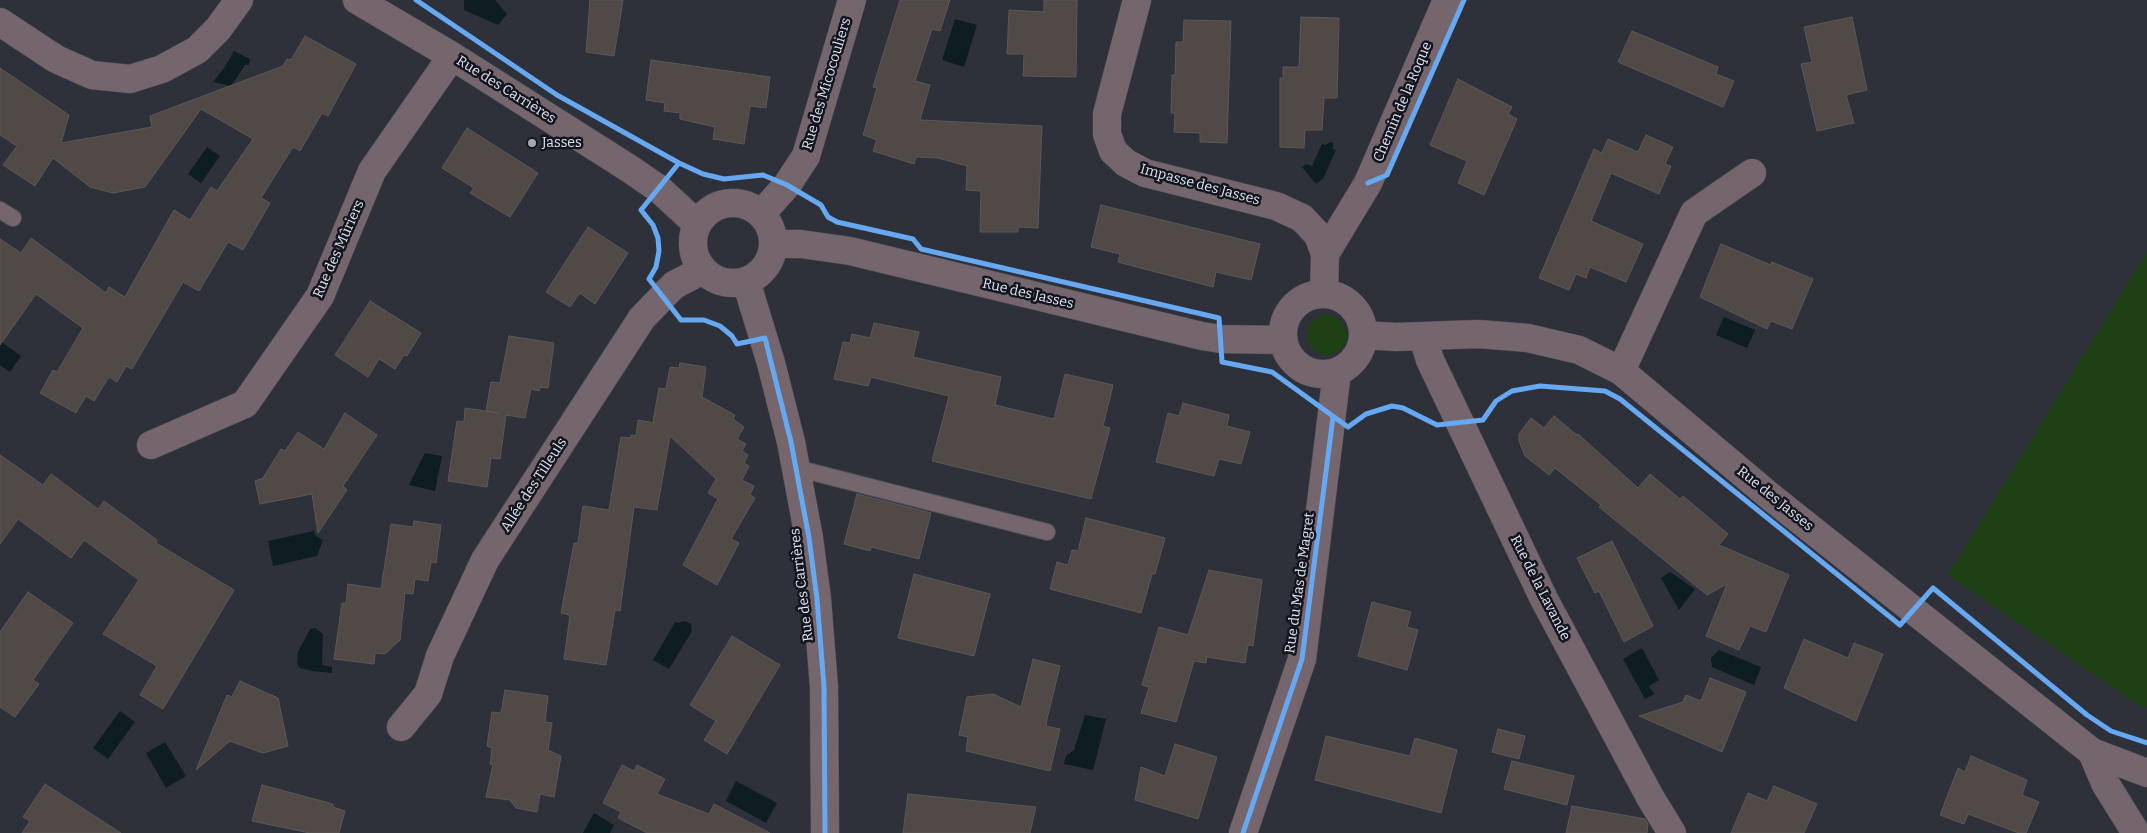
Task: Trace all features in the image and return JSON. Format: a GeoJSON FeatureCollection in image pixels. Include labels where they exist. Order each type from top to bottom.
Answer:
{"type":"FeatureCollection","features":[{"type":"Feature","properties":{"kind":"street"},"geometry":{"type":"LineString","coordinates":[[0,22],[56,59],[92,75],[130,79],[162,69],[197,50],[218,29],[239,0]]}},
{"type":"Feature","properties":{"kind":"street","name":"Rue des Carrières"},"geometry":{"type":"LineString","coordinates":[[357,0],[452,56],[659,189],[697,224]]}},
{"type":"Feature","properties":{"kind":"street","name":"Rue des Micocouliers"},"geometry":{"type":"LineString","coordinates":[[761,214],[787,186],[806,156],[852,0]]}},
{"type":"Feature","properties":{"kind":"street","name":"Impasse des Jasses"},"geometry":{"type":"LineString","coordinates":[[1137,0],[1107,114],[1107,134],[1113,151],[1126,163],[1144,173],[1276,206],[1302,218],[1318,235],[1326,254],[1324,294]]}},
{"type":"Feature","properties":{"kind":"street","name":"Chemin de la Roque"},"geometry":{"type":"LineString","coordinates":[[1326,254],[1368,183],[1447,0]]}},
{"type":"Feature","properties":{"kind":"street","name":"Rue des Mûriers"},"geometry":{"type":"LineString","coordinates":[[151,446],[245,404],[320,296],[372,170],[452,56]]}},
{"type":"Feature","properties":{"kind":"street"},"geometry":{"type":"LineString","coordinates":[[1621,371],[1694,213],[1752,173]]}},
{"type":"Feature","properties":{"kind":"street"},"geometry":{"type":"LineString","coordinates":[[727,203],[743,204],[761,214],[771,228],[774,244],[772,256],[766,267],[757,276],[734,284],[712,278],[703,270],[693,248],[692,240],[697,224],[712,208],[727,203]]}},
{"type":"Feature","properties":{"kind":"street","name":"Rue des Jasses"},"geometry":{"type":"LineString","coordinates":[[774,244],[801,244],[850,251],[1202,336],[1221,339],[1283,340]]}},
{"type":"Feature","properties":{"kind":"street","name":"Allée des Tilleuls"},"geometry":{"type":"LineString","coordinates":[[401,727],[428,694],[440,656],[485,560],[642,318],[674,285],[703,270]]}},
{"type":"Feature","properties":{"kind":"street","name":"Rue des Carrières"},"geometry":{"type":"LineString","coordinates":[[746,281],[767,346],[796,468],[809,538],[824,687],[825,833]]}},
{"type":"Feature","properties":{"kind":"street"},"geometry":{"type":"LineString","coordinates":[[1324,294],[1338,296],[1350,304],[1360,319],[1364,335],[1360,351],[1350,364],[1337,372],[1322,374],[1306,370],[1293,360],[1283,340],[1284,322],[1292,308],[1305,298],[1324,294]]}},
{"type":"Feature","properties":{"kind":"street","name":"Rue des Jasses"},"geometry":{"type":"LineString","coordinates":[[1364,335],[1423,337],[1478,334],[1528,338],[1579,350],[1621,371],[1772,498],[2092,752],[2147,773]]}},
{"type":"Feature","properties":{"kind":"street","name":"Rue de la Lavande"},"geometry":{"type":"LineString","coordinates":[[1423,337],[1435,369],[1544,600],[1650,797],[1672,833]]}},
{"type":"Feature","properties":{"kind":"street","name":"Rue du Mas de Magret"},"geometry":{"type":"LineString","coordinates":[[1243,833],[1302,659],[1337,372]]}},
{"type":"Feature","properties":{"kind":"street"},"geometry":{"type":"LineString","coordinates":[[2092,752],[2104,783],[2136,833]]}},
{"type":"Feature","properties":{"kind":"lane"},"geometry":{"type":"LineString","coordinates":[[796,468],[1046,532]]}},
{"type":"Feature","properties":{"kind":"green space"},"geometry":{"type":"Polygon","coordinates":[[[2147,252],[2147,707],[2140,706],[1948,575],[2147,252]]]}},
{"type":"Feature","properties":{"kind":"green space"},"geometry":{"type":"Polygon","coordinates":[[[1327,315],[1341,321],[1347,335],[1341,349],[1327,355],[1313,349],[1307,335],[1313,321],[1327,315]]]}},
{"type":"Feature","properties":{"kind":"shaded area"},"geometry":{"type":"Polygon","coordinates":[[[464,0],[495,0],[507,14],[498,25],[464,10],[464,0]]]}},
{"type":"Feature","properties":{"kind":"shaded area"},"geometry":{"type":"Polygon","coordinates":[[[955,19],[977,25],[964,67],[942,60],[955,19]]]}},
{"type":"Feature","properties":{"kind":"shaded area"},"geometry":{"type":"Polygon","coordinates":[[[234,51],[250,59],[249,65],[245,65],[231,86],[213,82],[224,68],[234,51]]]}},
{"type":"Feature","properties":{"kind":"shaded area"},"geometry":{"type":"Polygon","coordinates":[[[1333,143],[1333,149],[1336,150],[1323,179],[1316,184],[1302,167],[1306,164],[1312,166],[1322,144],[1325,145],[1333,143]]]}},
{"type":"Feature","properties":{"kind":"shaded area"},"geometry":{"type":"Polygon","coordinates":[[[207,147],[220,156],[201,183],[188,174],[207,147]]]}},
{"type":"Feature","properties":{"kind":"shaded area"},"geometry":{"type":"Polygon","coordinates":[[[1724,317],[1755,330],[1747,348],[1716,335],[1724,317]]]}},
{"type":"Feature","properties":{"kind":"shaded area"},"geometry":{"type":"Polygon","coordinates":[[[0,341],[21,356],[10,372],[0,365],[0,341]]]}},
{"type":"Feature","properties":{"kind":"shaded area"},"geometry":{"type":"Polygon","coordinates":[[[425,453],[442,456],[435,491],[409,485],[425,453]]]}},
{"type":"Feature","properties":{"kind":"shaded area"},"geometry":{"type":"Polygon","coordinates":[[[314,531],[315,535],[323,540],[317,556],[273,566],[268,541],[314,531]]]}},
{"type":"Feature","properties":{"kind":"shaded area"},"geometry":{"type":"Polygon","coordinates":[[[1670,572],[1695,589],[1679,610],[1661,578],[1670,572]]]}},
{"type":"Feature","properties":{"kind":"shaded area"},"geometry":{"type":"Polygon","coordinates":[[[685,621],[691,624],[692,631],[669,669],[653,660],[675,622],[685,621]]]}},
{"type":"Feature","properties":{"kind":"shaded area"},"geometry":{"type":"Polygon","coordinates":[[[315,628],[323,634],[322,665],[332,667],[332,673],[300,668],[297,664],[298,652],[310,629],[315,628]]]}},
{"type":"Feature","properties":{"kind":"shaded area"},"geometry":{"type":"Polygon","coordinates":[[[1642,648],[1659,680],[1649,686],[1654,694],[1645,699],[1623,659],[1642,648]]]}},
{"type":"Feature","properties":{"kind":"shaded area"},"geometry":{"type":"Polygon","coordinates":[[[1719,650],[1761,667],[1754,685],[1712,667],[1711,658],[1719,650]]]}},
{"type":"Feature","properties":{"kind":"shaded area"},"geometry":{"type":"Polygon","coordinates":[[[120,711],[135,722],[108,759],[93,748],[120,711]]]}},
{"type":"Feature","properties":{"kind":"shaded area"},"geometry":{"type":"Polygon","coordinates":[[[1085,715],[1106,719],[1093,770],[1064,764],[1066,756],[1074,750],[1085,715]]]}},
{"type":"Feature","properties":{"kind":"shaded area"},"geometry":{"type":"Polygon","coordinates":[[[165,742],[186,776],[166,788],[146,753],[165,742]]]}},
{"type":"Feature","properties":{"kind":"shaded area"},"geometry":{"type":"Polygon","coordinates":[[[736,781],[777,803],[766,823],[726,801],[736,781]]]}},
{"type":"Feature","properties":{"kind":"shaded area"},"geometry":{"type":"Polygon","coordinates":[[[594,813],[614,825],[610,833],[583,833],[594,813]]]}},
{"type":"Feature","properties":{"kind":"building"},"geometry":{"type":"Polygon","coordinates":[[[590,0],[623,0],[614,56],[586,52],[590,0]]]}},
{"type":"Feature","properties":{"kind":"building"},"geometry":{"type":"Polygon","coordinates":[[[900,0],[950,0],[940,31],[932,29],[915,81],[930,85],[920,120],[1042,126],[1038,228],[1018,227],[1018,232],[980,232],[981,191],[966,190],[967,166],[938,158],[916,157],[914,164],[873,151],[877,140],[863,135],[877,88],[873,87],[900,0]]]}},
{"type":"Feature","properties":{"kind":"building"},"geometry":{"type":"Polygon","coordinates":[[[1044,0],[1077,0],[1076,77],[1023,76],[1024,54],[1007,54],[1009,10],[1044,12],[1044,0]]]}},
{"type":"Feature","properties":{"kind":"building"},"geometry":{"type":"Polygon","coordinates":[[[1301,17],[1339,18],[1337,98],[1324,98],[1322,130],[1305,130],[1304,148],[1280,147],[1280,78],[1283,78],[1283,67],[1299,67],[1301,17]]]}},
{"type":"Feature","properties":{"kind":"building"},"geometry":{"type":"Polygon","coordinates":[[[1852,17],[1867,90],[1846,95],[1854,123],[1817,131],[1801,64],[1812,62],[1804,27],[1852,17]]]}},
{"type":"Feature","properties":{"kind":"building"},"geometry":{"type":"Polygon","coordinates":[[[1184,20],[1231,21],[1227,143],[1200,142],[1200,133],[1174,132],[1175,113],[1171,113],[1172,75],[1175,75],[1176,42],[1183,42],[1184,20]]]}},
{"type":"Feature","properties":{"kind":"building"},"geometry":{"type":"Polygon","coordinates":[[[1632,31],[1718,67],[1716,74],[1734,81],[1723,107],[1618,62],[1632,31]]]}},
{"type":"Feature","properties":{"kind":"building"},"geometry":{"type":"Polygon","coordinates":[[[305,36],[356,64],[328,116],[322,113],[300,151],[293,147],[261,198],[270,203],[243,250],[228,242],[199,291],[183,282],[132,369],[126,366],[117,382],[109,377],[94,401],[86,396],[76,413],[40,393],[53,370],[57,372],[83,328],[36,294],[0,345],[0,239],[21,253],[31,238],[106,293],[109,287],[125,297],[174,210],[190,220],[211,187],[217,191],[253,139],[201,109],[145,187],[113,193],[90,187],[53,158],[35,186],[3,165],[17,146],[0,135],[0,68],[69,115],[61,143],[152,127],[150,116],[283,66],[287,59],[291,60],[305,36]]]}},
{"type":"Feature","properties":{"kind":"building"},"geometry":{"type":"Polygon","coordinates":[[[651,60],[770,77],[766,108],[750,106],[744,144],[713,139],[715,127],[680,119],[680,113],[664,111],[665,103],[646,100],[651,60]]]}},
{"type":"Feature","properties":{"kind":"building"},"geometry":{"type":"Polygon","coordinates":[[[1458,79],[1512,107],[1508,114],[1517,119],[1484,195],[1458,183],[1467,161],[1430,145],[1458,79]]]}},
{"type":"Feature","properties":{"kind":"building"},"geometry":{"type":"Polygon","coordinates":[[[467,128],[538,173],[510,217],[470,193],[474,188],[442,168],[467,128]]]}},
{"type":"Feature","properties":{"kind":"building"},"geometry":{"type":"Polygon","coordinates":[[[1646,135],[1673,147],[1665,164],[1671,166],[1659,194],[1611,173],[1591,221],[1643,244],[1626,282],[1590,267],[1586,278],[1576,274],[1569,290],[1539,278],[1594,149],[1602,153],[1608,139],[1638,152],[1646,135]]]}},
{"type":"Feature","properties":{"kind":"building"},"geometry":{"type":"Polygon","coordinates":[[[1101,205],[1260,244],[1251,280],[1216,272],[1213,287],[1118,262],[1120,254],[1091,247],[1101,205]]]}},
{"type":"Feature","properties":{"kind":"building"},"geometry":{"type":"Polygon","coordinates":[[[588,227],[628,253],[595,304],[580,293],[570,307],[546,292],[588,227]]]}},
{"type":"Feature","properties":{"kind":"building"},"geometry":{"type":"Polygon","coordinates":[[[1721,244],[1771,265],[1772,262],[1813,279],[1792,329],[1771,321],[1767,329],[1700,297],[1721,244]]]}},
{"type":"Feature","properties":{"kind":"building"},"geometry":{"type":"Polygon","coordinates":[[[370,301],[421,333],[407,356],[404,355],[395,369],[379,359],[368,377],[335,355],[370,301]]]}},
{"type":"Feature","properties":{"kind":"building"},"geometry":{"type":"Polygon","coordinates":[[[874,323],[919,332],[913,357],[1001,377],[995,405],[1054,419],[1065,374],[1113,385],[1103,426],[1110,428],[1091,499],[932,461],[949,396],[871,377],[868,386],[834,379],[843,342],[850,343],[852,334],[870,338],[874,323]]]}},
{"type":"Feature","properties":{"kind":"building"},"geometry":{"type":"Polygon","coordinates":[[[509,336],[554,343],[548,388],[540,387],[539,391],[531,389],[525,418],[506,415],[500,459],[491,458],[487,487],[448,481],[457,421],[464,422],[465,408],[499,413],[486,411],[491,382],[500,383],[509,336]]]}},
{"type":"Feature","properties":{"kind":"building"},"geometry":{"type":"Polygon","coordinates":[[[680,363],[706,367],[702,397],[735,415],[733,419],[744,427],[737,439],[746,444],[742,451],[748,455],[744,463],[749,466],[742,480],[754,486],[750,495],[755,498],[731,539],[739,543],[717,585],[683,565],[718,499],[708,493],[716,479],[670,436],[657,510],[634,507],[620,611],[615,610],[606,665],[564,659],[570,615],[561,613],[574,543],[578,543],[583,506],[609,510],[621,437],[631,438],[631,435],[636,436],[638,420],[655,423],[653,421],[659,388],[666,389],[670,367],[679,368],[680,363]]]}},
{"type":"Feature","properties":{"kind":"building"},"geometry":{"type":"Polygon","coordinates":[[[1183,403],[1229,415],[1227,426],[1250,432],[1241,464],[1219,459],[1214,476],[1156,462],[1168,413],[1179,416],[1183,403]]]}},
{"type":"Feature","properties":{"kind":"building"},"geometry":{"type":"Polygon","coordinates":[[[345,413],[377,435],[343,486],[347,490],[318,533],[312,494],[260,504],[255,481],[263,478],[281,449],[285,451],[298,432],[324,449],[345,413]]]}},
{"type":"Feature","properties":{"kind":"building"},"geometry":{"type":"Polygon","coordinates":[[[1554,416],[1578,434],[1638,488],[1650,474],[1680,499],[1683,496],[1728,534],[1719,545],[1789,575],[1766,632],[1750,626],[1739,650],[1706,636],[1727,584],[1707,595],[1599,507],[1601,505],[1555,468],[1549,475],[1525,456],[1519,441],[1519,434],[1531,418],[1544,428],[1554,416]]]}},
{"type":"Feature","properties":{"kind":"building"},"geometry":{"type":"Polygon","coordinates":[[[0,455],[43,485],[51,474],[98,509],[104,501],[157,540],[156,543],[234,590],[163,709],[140,695],[157,666],[103,634],[139,580],[84,540],[71,558],[18,519],[0,544],[0,455]]]}},
{"type":"Feature","properties":{"kind":"building"},"geometry":{"type":"Polygon","coordinates":[[[857,494],[931,513],[919,559],[871,547],[870,551],[844,544],[857,494]]]}},
{"type":"Feature","properties":{"kind":"building"},"geometry":{"type":"Polygon","coordinates":[[[1086,518],[1165,538],[1141,613],[1050,589],[1057,562],[1068,565],[1072,550],[1078,551],[1086,518]]]}},
{"type":"Feature","properties":{"kind":"building"},"geometry":{"type":"Polygon","coordinates":[[[414,521],[441,525],[436,563],[431,562],[428,581],[415,579],[413,594],[405,593],[400,640],[385,654],[375,653],[374,664],[334,659],[342,603],[346,603],[348,584],[381,589],[391,524],[413,527],[414,521]]]}},
{"type":"Feature","properties":{"kind":"building"},"geometry":{"type":"Polygon","coordinates":[[[1612,541],[1653,626],[1624,642],[1599,591],[1595,593],[1577,558],[1612,541]]]}},
{"type":"Feature","properties":{"kind":"building"},"geometry":{"type":"Polygon","coordinates":[[[1209,570],[1262,580],[1253,646],[1248,645],[1245,663],[1207,657],[1206,663],[1194,661],[1176,722],[1141,713],[1149,687],[1142,685],[1159,627],[1188,635],[1209,570]]]}},
{"type":"Feature","properties":{"kind":"building"},"geometry":{"type":"Polygon","coordinates":[[[914,574],[990,594],[974,656],[898,638],[914,574]]]}},
{"type":"Feature","properties":{"kind":"building"},"geometry":{"type":"Polygon","coordinates":[[[28,592],[73,623],[33,680],[39,684],[15,717],[0,707],[0,632],[28,592]]]}},
{"type":"Feature","properties":{"kind":"building"},"geometry":{"type":"Polygon","coordinates":[[[1372,602],[1411,612],[1407,627],[1418,630],[1407,670],[1358,656],[1372,602]]]}},
{"type":"Feature","properties":{"kind":"building"},"geometry":{"type":"Polygon","coordinates":[[[732,636],[780,665],[727,754],[704,740],[716,721],[690,705],[732,636]]]}},
{"type":"Feature","properties":{"kind":"building"},"geometry":{"type":"Polygon","coordinates":[[[1804,639],[1848,658],[1854,643],[1883,654],[1856,721],[1784,688],[1804,639]]]}},
{"type":"Feature","properties":{"kind":"building"},"geometry":{"type":"Polygon","coordinates":[[[1033,659],[1060,666],[1046,726],[1060,729],[1050,771],[966,751],[968,737],[959,735],[967,697],[993,694],[1021,707],[1033,659]]]}},
{"type":"Feature","properties":{"kind":"building"},"geometry":{"type":"Polygon","coordinates":[[[1710,678],[1746,692],[1722,752],[1639,716],[1683,702],[1686,695],[1701,701],[1710,678]]]}},
{"type":"Feature","properties":{"kind":"building"},"geometry":{"type":"Polygon","coordinates":[[[240,681],[278,698],[288,746],[263,753],[230,741],[196,770],[227,695],[232,697],[240,681]]]}},
{"type":"Feature","properties":{"kind":"building"},"geometry":{"type":"Polygon","coordinates":[[[505,690],[548,696],[545,722],[552,723],[548,750],[561,756],[554,797],[540,794],[537,812],[516,808],[510,800],[486,797],[493,765],[490,764],[492,748],[487,746],[492,712],[501,713],[505,690]]]}},
{"type":"Feature","properties":{"kind":"building"},"geometry":{"type":"Polygon","coordinates":[[[1498,729],[1525,736],[1519,759],[1492,752],[1498,729]]]}},
{"type":"Feature","properties":{"kind":"building"},"geometry":{"type":"Polygon","coordinates":[[[1326,736],[1410,756],[1415,738],[1457,750],[1441,813],[1315,780],[1326,736]]]}},
{"type":"Feature","properties":{"kind":"building"},"geometry":{"type":"Polygon","coordinates":[[[1175,744],[1217,757],[1198,819],[1135,800],[1141,767],[1165,776],[1175,744]]]}},
{"type":"Feature","properties":{"kind":"building"},"geometry":{"type":"Polygon","coordinates":[[[1971,756],[2027,780],[2022,795],[2039,802],[2026,833],[2019,833],[1968,814],[1964,824],[1940,815],[1958,768],[1965,772],[1971,756]]]}},
{"type":"Feature","properties":{"kind":"building"},"geometry":{"type":"Polygon","coordinates":[[[1512,761],[1574,776],[1567,805],[1504,789],[1512,761]]]}},
{"type":"Feature","properties":{"kind":"building"},"geometry":{"type":"Polygon","coordinates":[[[622,765],[634,771],[637,765],[665,779],[657,794],[709,814],[714,804],[770,833],[647,833],[618,818],[621,812],[603,803],[622,765]]]}},
{"type":"Feature","properties":{"kind":"building"},"geometry":{"type":"Polygon","coordinates":[[[45,784],[121,833],[22,833],[30,821],[23,817],[45,784]]]}},
{"type":"Feature","properties":{"kind":"building"},"geometry":{"type":"Polygon","coordinates":[[[262,785],[333,804],[333,807],[345,811],[339,833],[310,833],[252,821],[262,785]]]}},
{"type":"Feature","properties":{"kind":"building"},"geometry":{"type":"Polygon","coordinates":[[[1774,786],[1817,804],[1804,833],[1731,833],[1748,793],[1767,801],[1774,786]]]}},
{"type":"Feature","properties":{"kind":"building"},"geometry":{"type":"Polygon","coordinates":[[[908,794],[1036,807],[1030,833],[903,833],[908,794]]]}},
{"type":"Feature","properties":{"kind":"building"},"geometry":{"type":"Polygon","coordinates":[[[1572,806],[1645,819],[1648,824],[1647,833],[1566,833],[1572,806]]]}},
{"type":"Feature","properties":{"kind":"cycle path"},"geometry":{"type":"LineString","coordinates":[[416,0],[557,95],[679,163],[703,174],[724,179],[763,175],[787,185],[821,205],[828,217],[837,222],[913,239],[921,249],[1219,318],[1222,362],[1272,372],[1348,427],[1366,414],[1392,406],[1403,408],[1437,425],[1483,420],[1496,401],[1512,391],[1540,386],[1605,391],[1620,399],[1900,625],[1933,588],[2087,715],[2111,731],[2147,743]]}},
{"type":"Feature","properties":{"kind":"cycle path"},"geometry":{"type":"LineString","coordinates":[[1368,183],[1387,175],[1464,0]]}},
{"type":"Feature","properties":{"kind":"cycle path"},"geometry":{"type":"LineString","coordinates":[[679,163],[641,210],[653,225],[658,238],[659,251],[656,267],[649,279],[681,320],[704,320],[720,326],[732,336],[737,344],[765,338],[791,442],[809,538],[817,599],[824,687],[825,833]]}},
{"type":"Feature","properties":{"kind":"cycle path"},"geometry":{"type":"LineString","coordinates":[[1243,833],[1302,659],[1333,417]]}},
{"type":"Feature","properties":{"kind":"place","name":"Jasses"},"geometry":{"type":"Point","coordinates":[532,143]}}]}
